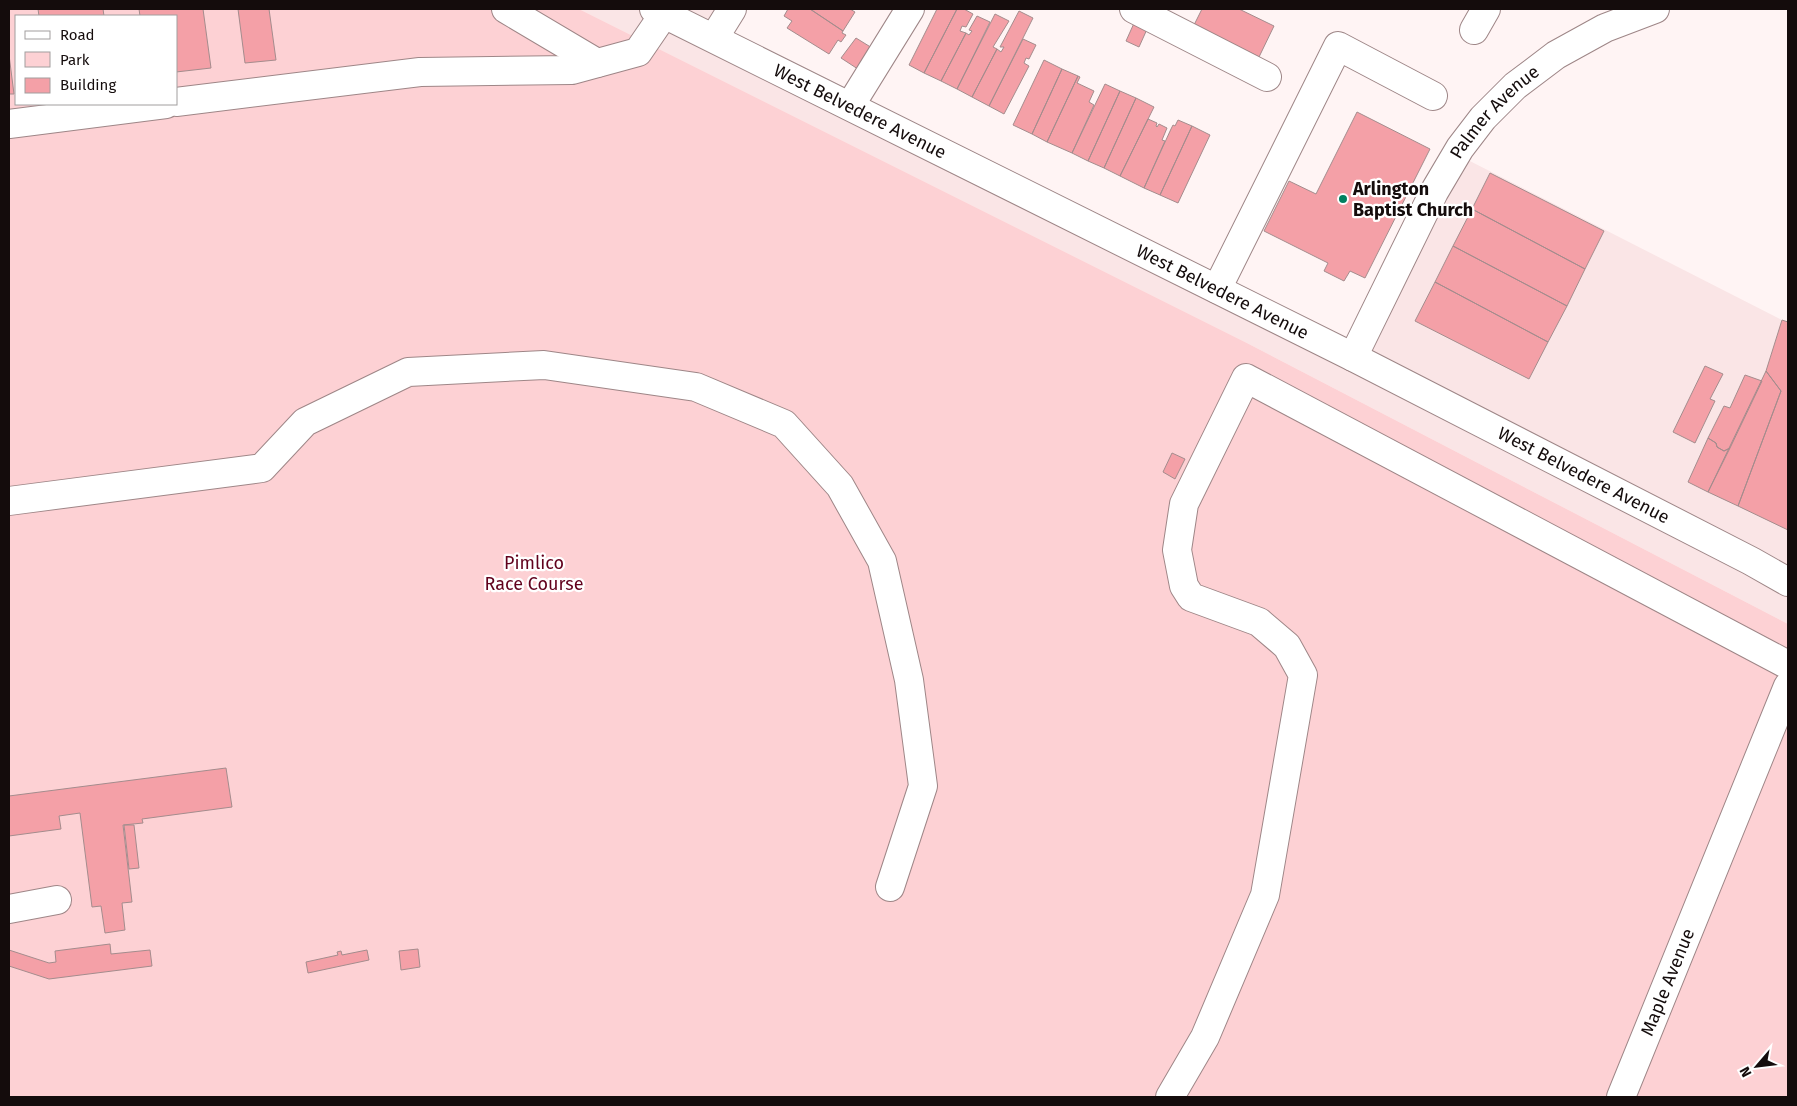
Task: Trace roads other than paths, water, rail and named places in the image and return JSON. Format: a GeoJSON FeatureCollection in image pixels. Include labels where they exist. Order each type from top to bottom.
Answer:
{"type":"FeatureCollection","features":[{"type":"Feature","properties":{"kind":"main road"},"geometry":{"type":"LineString","coordinates":[[506,9],[597,63]]}},
{"type":"Feature","properties":{"kind":"main road"},"geometry":{"type":"LineString","coordinates":[[714,38],[732,9]]}},
{"type":"Feature","properties":{"kind":"main road"},"geometry":{"type":"LineString","coordinates":[[850,106],[910,9]]}},
{"type":"Feature","properties":{"kind":"main road"},"geometry":{"type":"LineString","coordinates":[[1134,9],[1180,19],[1267,77]]}},
{"type":"Feature","properties":{"kind":"main road","name":"Palmer Avenue"},"geometry":{"type":"LineString","coordinates":[[1353,357],[1434,192],[1460,148],[1483,118],[1515,86],[1556,56],[1605,28],[1655,9]]}},
{"type":"Feature","properties":{"kind":"main road"},"geometry":{"type":"LineString","coordinates":[[178,102],[420,72],[572,70],[638,52],[659,11]]}},
{"type":"Feature","properties":{"kind":"main road","name":"West Belvedere Avenue"},"geometry":{"type":"LineString","coordinates":[[659,11],[1353,357],[1742,556],[1788,582]]}},
{"type":"Feature","properties":{"kind":"main road"},"geometry":{"type":"LineString","coordinates":[[1217,289],[1338,46],[1433,96]]}},
{"type":"Feature","properties":{"kind":"main road"},"geometry":{"type":"LineString","coordinates":[[9,124],[158,105]]}},
{"type":"Feature","properties":{"kind":"main road"},"geometry":{"type":"LineString","coordinates":[[9,501],[262,468],[305,422],[408,372],[544,365],[696,387],[784,424],[840,486],[882,561],[901,643],[909,680],[923,786],[890,887]]}},
{"type":"Feature","properties":{"kind":"main road"},"geometry":{"type":"LineString","coordinates":[[1170,1097],[1205,1037],[1266,895],[1304,675],[1287,646],[1259,622],[1190,597],[1184,586],[1177,550],[1184,504],[1246,378],[1788,665]]}},
{"type":"Feature","properties":{"kind":"main road","name":"Maple Avenue"},"geometry":{"type":"LineString","coordinates":[[1621,1097],[1788,686]]}},
{"type":"Feature","properties":{"kind":"main road"},"geometry":{"type":"LineString","coordinates":[[9,909],[57,900]]}},
{"type":"Feature","properties":{"kind":"place","name":"Arlington Baptist Church"},"geometry":{"type":"Point","coordinates":[1343,199]}},
{"type":"Feature","properties":{"kind":"park label","name":"Pimlico Race Course"},"geometry":{"type":"Point","coordinates":[534,573]}}]}
